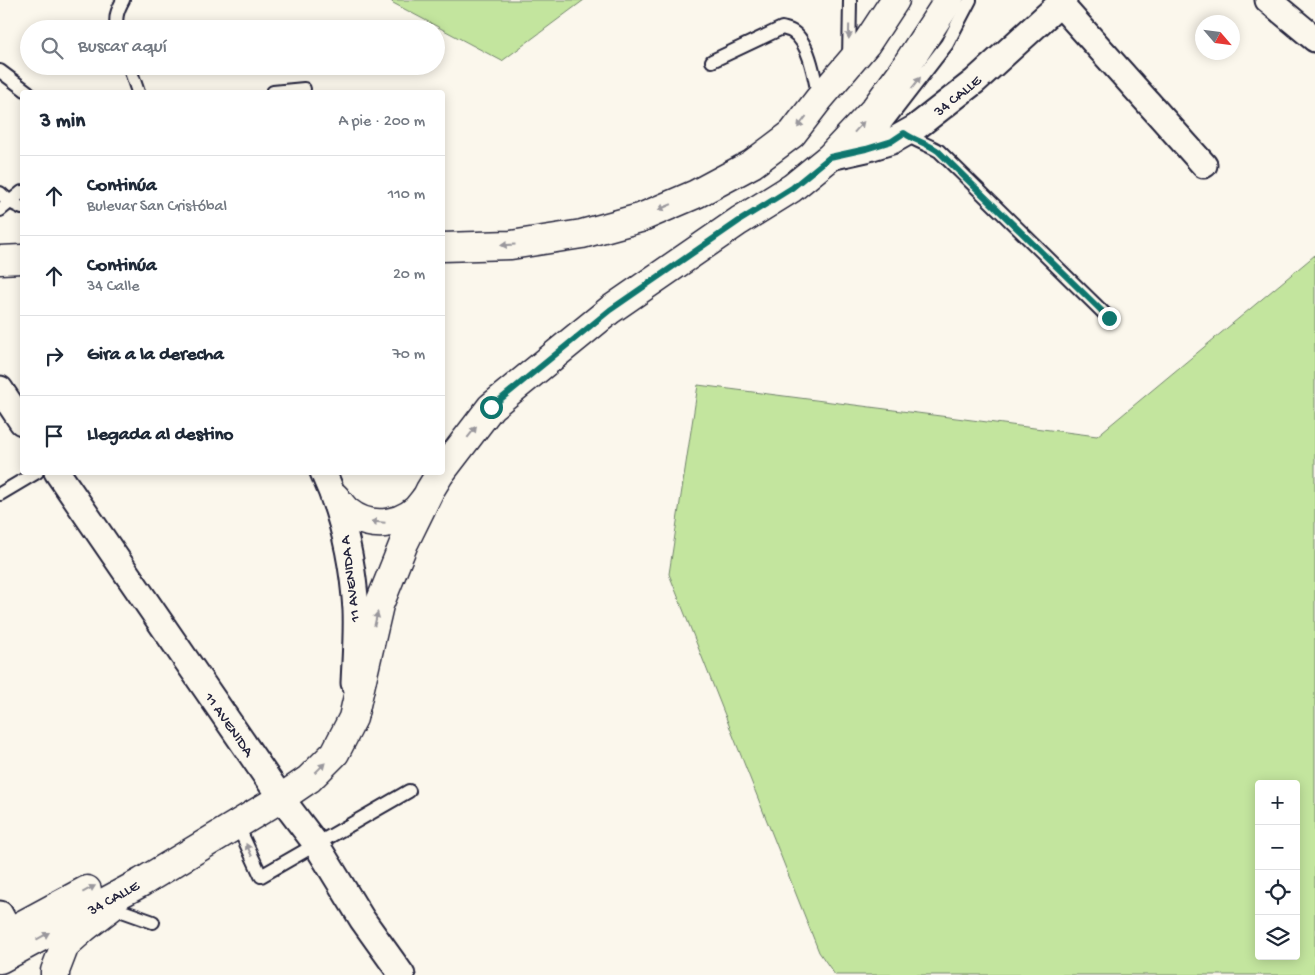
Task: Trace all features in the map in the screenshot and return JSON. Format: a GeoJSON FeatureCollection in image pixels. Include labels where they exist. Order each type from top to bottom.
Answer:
{"type":"FeatureCollection","features":[{"type":"Feature","properties":{"kind":"main road"},"geometry":{"type":"LineString","coordinates":[[445,247],[511,246],[582,234],[640,218],[696,194],[752,164],[792,134],[866,44],[895,0]]}},
{"type":"Feature","properties":{"kind":"main road"},"geometry":{"type":"LineString","coordinates":[[445,469],[491,407],[603,316],[739,221],[792,188],[830,157],[874,110],[902,72],[949,0]]}},
{"type":"Feature","properties":{"kind":"main road"},"geometry":{"type":"LineString","coordinates":[[0,260],[20,259]]}},
{"type":"Feature","properties":{"kind":"main road"},"geometry":{"type":"LineString","coordinates":[[334,497],[347,512],[365,521],[384,524],[404,518],[419,507],[438,478]]}},
{"type":"Feature","properties":{"kind":"main road","name":"34 CALLE"},"geometry":{"type":"LineString","coordinates":[[0,959],[142,882],[282,798],[308,779],[335,753],[353,718],[379,605],[404,543],[438,478]]}},
{"type":"Feature","properties":{"kind":"main road","name":"34 CALLE"},"geometry":{"type":"LineString","coordinates":[[3,927],[134,866],[231,828]]}},
{"type":"Feature","properties":{"kind":"main road"},"geometry":{"type":"LineString","coordinates":[[55,975],[65,945],[142,882]]}},
{"type":"Feature","properties":{"kind":"street"},"geometry":{"type":"LineString","coordinates":[[1268,0],[1315,39]]}},
{"type":"Feature","properties":{"kind":"street","name":"34 CALLE"},"geometry":{"type":"LineString","coordinates":[[830,157],[892,141],[915,128],[975,81],[1062,2]]}},
{"type":"Feature","properties":{"kind":"street"},"geometry":{"type":"LineString","coordinates":[[1062,2],[1204,165]]}},
{"type":"Feature","properties":{"kind":"street"},"geometry":{"type":"LineString","coordinates":[[0,389],[20,419]]}},
{"type":"Feature","properties":{"kind":"street","name":"11 AVENIDA"},"geometry":{"type":"LineString","coordinates":[[60,475],[282,798],[316,844],[362,919],[402,975]]}},
{"type":"Feature","properties":{"kind":"street","name":"11 AVENIDA A"},"geometry":{"type":"LineString","coordinates":[[324,475],[334,497],[349,551],[356,610],[353,718]]}},
{"type":"Feature","properties":{"kind":"lane"},"geometry":{"type":"LineString","coordinates":[[115,20],[116,12],[123,0]]}},
{"type":"Feature","properties":{"kind":"lane"},"geometry":{"type":"LineString","coordinates":[[848,64],[850,0]]}},
{"type":"Feature","properties":{"kind":"lane"},"geometry":{"type":"LineString","coordinates":[[866,149],[947,44],[970,0]]}},
{"type":"Feature","properties":{"kind":"lane"},"geometry":{"type":"LineString","coordinates":[[712,61],[782,28],[794,32],[801,41],[812,63],[819,99]]}},
{"type":"Feature","properties":{"kind":"lane"},"geometry":{"type":"LineString","coordinates":[[0,71],[25,90]]}},
{"type":"Feature","properties":{"kind":"lane"},"geometry":{"type":"LineString","coordinates":[[132,75],[137,90]]}},
{"type":"Feature","properties":{"kind":"lane"},"geometry":{"type":"LineString","coordinates":[[293,90],[304,89]]}},
{"type":"Feature","properties":{"kind":"lane"},"geometry":{"type":"LineString","coordinates":[[904,133],[914,140],[929,145],[938,151],[1109,318]]}},
{"type":"Feature","properties":{"kind":"lane"},"geometry":{"type":"LineString","coordinates":[[0,194],[5,206]]}},
{"type":"Feature","properties":{"kind":"lane"},"geometry":{"type":"LineString","coordinates":[[5,206],[20,194]]}},
{"type":"Feature","properties":{"kind":"lane"},"geometry":{"type":"LineString","coordinates":[[5,206],[20,208]]}},
{"type":"Feature","properties":{"kind":"lane"},"geometry":{"type":"LineString","coordinates":[[0,494],[32,475]]}},
{"type":"Feature","properties":{"kind":"lane"},"geometry":{"type":"LineString","coordinates":[[231,828],[261,876],[409,791]]}},
{"type":"Feature","properties":{"kind":"lane"},"geometry":{"type":"LineString","coordinates":[[111,907],[153,922]]}},
{"type":"Feature","properties":{"kind":"green space"},"geometry":{"type":"Polygon","coordinates":[[[390,0],[584,0],[502,61],[445,31],[445,20],[425,20],[390,0]]]}},
{"type":"Feature","properties":{"kind":"green space"},"geometry":{"type":"Polygon","coordinates":[[[1315,255],[1315,975],[835,975],[819,952],[669,574],[698,385],[1097,436],[1315,255]]]}},
{"type":"Feature","properties":{"kind":"route"},"geometry":{"type":"LineString","coordinates":[[491,407],[610,310],[739,221],[792,188],[830,157],[892,141],[904,133],[914,140],[929,145],[938,151],[1109,318]]}}]}
